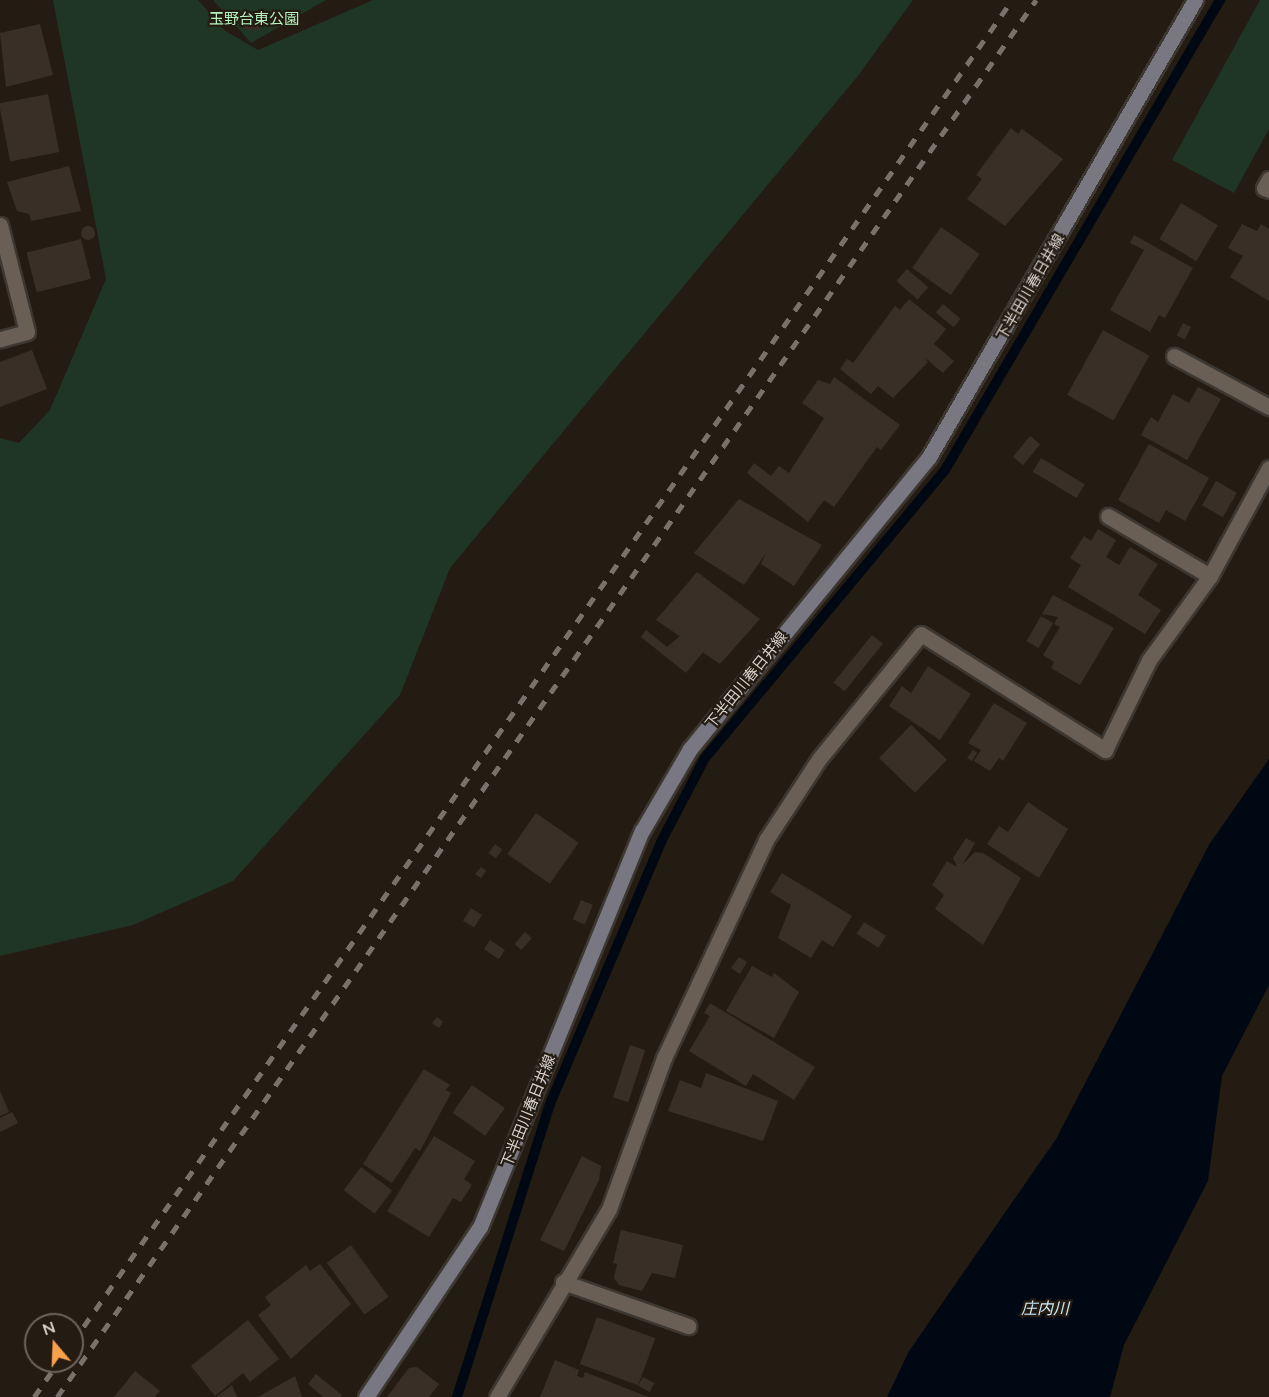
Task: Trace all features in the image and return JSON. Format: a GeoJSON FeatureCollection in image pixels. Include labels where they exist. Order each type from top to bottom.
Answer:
{"type":"FeatureCollection","features":[{"type":"Feature","properties":{"kind":"main road","name":"下半田川春日井線"},"geometry":{"type":"LineString","coordinates":[[366,1397],[480,1227],[642,831],[690,749],[929,457],[1195,0]]}},
{"type":"Feature","properties":{"kind":"street"},"geometry":{"type":"LineString","coordinates":[[1269,178],[1264,188],[1269,190]]}},
{"type":"Feature","properties":{"kind":"street"},"geometry":{"type":"LineString","coordinates":[[0,225],[27,332],[0,339]]}},
{"type":"Feature","properties":{"kind":"street"},"geometry":{"type":"LineString","coordinates":[[1174,356],[1269,407]]}},
{"type":"Feature","properties":{"kind":"street"},"geometry":{"type":"LineString","coordinates":[[497,1397],[563,1282],[609,1209],[664,1058],[766,840],[819,759],[921,634],[1105,750],[1149,660],[1210,576],[1269,468]]}},
{"type":"Feature","properties":{"kind":"street"},"geometry":{"type":"LineString","coordinates":[[1108,516],[1210,576]]}},
{"type":"Feature","properties":{"kind":"street"},"geometry":{"type":"LineString","coordinates":[[563,1282],[688,1326]]}},
{"type":"Feature","properties":{"kind":"green space"},"geometry":{"type":"Polygon","coordinates":[[[53,0],[198,0],[224,30],[258,50],[373,0],[913,0],[857,77],[450,568],[400,695],[233,881],[133,925],[0,956],[0,438],[19,443],[50,410],[106,279],[53,0]]]}},
{"type":"Feature","properties":{"kind":"green space","name":"玉野台東公園"},"geometry":{"type":"Polygon","coordinates":[[[213,0],[326,0],[251,43],[213,0]]]}},
{"type":"Feature","properties":{"kind":"green space"},"geometry":{"type":"Polygon","coordinates":[[[1260,0],[1269,0],[1269,129],[1234,193],[1172,160],[1260,0]]]}},
{"type":"Feature","properties":{"kind":"water","name":"庄内川"},"geometry":{"type":"Polygon","coordinates":[[[1269,759],[1269,985],[1222,1076],[1208,1181],[1124,1345],[1110,1397],[887,1397],[909,1351],[1056,1139],[1210,843],[1269,759]]]}},
{"type":"Feature","properties":{"kind":"building"},"geometry":{"type":"Polygon","coordinates":[[[244,13],[261,14],[260,30],[243,29],[244,13]]]}},
{"type":"Feature","properties":{"kind":"building"},"geometry":{"type":"Polygon","coordinates":[[[40,24],[53,75],[6,87],[0,33],[40,24]]]}},
{"type":"Feature","properties":{"kind":"building"},"geometry":{"type":"Polygon","coordinates":[[[48,94],[59,152],[10,161],[0,103],[48,94]]]}},
{"type":"Feature","properties":{"kind":"building"},"geometry":{"type":"Polygon","coordinates":[[[1011,128],[1018,134],[1022,129],[1063,159],[1005,226],[967,199],[982,179],[976,175],[1011,128]]]}},
{"type":"Feature","properties":{"kind":"building"},"geometry":{"type":"Polygon","coordinates":[[[69,166],[81,211],[31,221],[29,214],[17,211],[7,182],[69,166]]]}},
{"type":"Feature","properties":{"kind":"building"},"geometry":{"type":"Polygon","coordinates":[[[1181,203],[1218,225],[1196,261],[1159,239],[1181,203]]]}},
{"type":"Feature","properties":{"kind":"building"},"geometry":{"type":"Polygon","coordinates":[[[1242,224],[1257,231],[1261,224],[1269,229],[1269,301],[1230,277],[1243,256],[1228,248],[1242,224]]]}},
{"type":"Feature","properties":{"kind":"building"},"geometry":{"type":"Polygon","coordinates":[[[85,226],[91,226],[95,233],[91,240],[85,240],[81,236],[81,230],[85,226]]]}},
{"type":"Feature","properties":{"kind":"building"},"geometry":{"type":"Polygon","coordinates":[[[941,227],[980,254],[951,295],[912,268],[941,227]]]}},
{"type":"Feature","properties":{"kind":"building"},"geometry":{"type":"Polygon","coordinates":[[[1134,235],[1193,268],[1165,318],[1159,315],[1150,332],[1110,310],[1144,250],[1130,243],[1134,235]]]}},
{"type":"Feature","properties":{"kind":"building"},"geometry":{"type":"Polygon","coordinates":[[[81,239],[91,279],[37,292],[27,253],[81,239]]]}},
{"type":"Feature","properties":{"kind":"building"},"geometry":{"type":"Polygon","coordinates":[[[907,269],[928,287],[918,299],[897,281],[907,269]]]}},
{"type":"Feature","properties":{"kind":"building"},"geometry":{"type":"Polygon","coordinates":[[[909,299],[946,329],[934,344],[954,361],[943,373],[924,357],[928,362],[893,398],[878,386],[871,394],[840,369],[847,359],[853,363],[895,306],[900,310],[909,299]]]}},
{"type":"Feature","properties":{"kind":"building"},"geometry":{"type":"Polygon","coordinates":[[[943,304],[961,319],[954,327],[936,312],[943,304]]]}},
{"type":"Feature","properties":{"kind":"building"},"geometry":{"type":"Polygon","coordinates":[[[1183,323],[1191,327],[1185,340],[1177,335],[1183,323]]]}},
{"type":"Feature","properties":{"kind":"building"},"geometry":{"type":"Polygon","coordinates":[[[1103,330],[1149,356],[1113,420],[1067,395],[1103,330]]]}},
{"type":"Feature","properties":{"kind":"building"},"geometry":{"type":"Polygon","coordinates":[[[32,350],[47,389],[0,407],[0,362],[32,350]]]}},
{"type":"Feature","properties":{"kind":"building"},"geometry":{"type":"Polygon","coordinates":[[[834,377],[900,425],[881,450],[877,447],[834,507],[824,500],[808,522],[747,473],[754,463],[771,476],[779,466],[789,473],[824,418],[802,403],[818,380],[830,384],[834,377]]]}},
{"type":"Feature","properties":{"kind":"building"},"geometry":{"type":"Polygon","coordinates":[[[1198,387],[1221,399],[1187,460],[1141,435],[1151,417],[1158,422],[1173,394],[1189,403],[1198,387]]]}},
{"type":"Feature","properties":{"kind":"building"},"geometry":{"type":"Polygon","coordinates":[[[1030,436],[1040,444],[1023,465],[1013,457],[1030,436]]]}},
{"type":"Feature","properties":{"kind":"building"},"geometry":{"type":"Polygon","coordinates":[[[1149,444],[1209,478],[1185,521],[1166,510],[1159,523],[1118,500],[1149,444]]]}},
{"type":"Feature","properties":{"kind":"building"},"geometry":{"type":"Polygon","coordinates":[[[1041,458],[1085,484],[1076,498],[1033,472],[1041,458]]]}},
{"type":"Feature","properties":{"kind":"building"},"geometry":{"type":"Polygon","coordinates":[[[1216,481],[1237,493],[1223,517],[1202,505],[1216,481]]]}},
{"type":"Feature","properties":{"kind":"building"},"geometry":{"type":"Polygon","coordinates":[[[739,499],[822,545],[794,586],[761,564],[766,553],[744,585],[694,553],[739,499]]]}},
{"type":"Feature","properties":{"kind":"building"},"geometry":{"type":"Polygon","coordinates":[[[1098,529],[1116,540],[1106,557],[1119,565],[1130,547],[1158,564],[1138,595],[1161,610],[1145,634],[1068,587],[1081,565],[1070,558],[1084,536],[1091,541],[1098,529]]]}},
{"type":"Feature","properties":{"kind":"building"},"geometry":{"type":"Polygon","coordinates":[[[697,572],[760,619],[720,664],[656,620],[697,572]]]}},
{"type":"Feature","properties":{"kind":"building"},"geometry":{"type":"Polygon","coordinates":[[[1053,595],[1114,628],[1080,685],[1051,668],[1054,662],[1043,655],[1060,627],[1054,624],[1058,617],[1042,614],[1053,595]]]}},
{"type":"Feature","properties":{"kind":"building"},"geometry":{"type":"Polygon","coordinates":[[[1041,616],[1053,623],[1039,648],[1026,641],[1041,616]]]}},
{"type":"Feature","properties":{"kind":"building"},"geometry":{"type":"Polygon","coordinates":[[[646,630],[667,647],[681,635],[703,652],[686,673],[641,637],[646,630]]]}},
{"type":"Feature","properties":{"kind":"building"},"geometry":{"type":"Polygon","coordinates":[[[872,635],[883,644],[844,691],[834,682],[872,635]]]}},
{"type":"Feature","properties":{"kind":"building"},"geometry":{"type":"Polygon","coordinates":[[[928,666],[971,694],[940,740],[889,706],[902,686],[911,693],[928,666]]]}},
{"type":"Feature","properties":{"kind":"building"},"geometry":{"type":"Polygon","coordinates":[[[994,703],[1027,723],[1003,761],[999,758],[990,771],[974,761],[981,750],[968,743],[994,703]]]}},
{"type":"Feature","properties":{"kind":"building"},"geometry":{"type":"Polygon","coordinates":[[[911,725],[947,760],[915,793],[879,758],[911,725]]]}},
{"type":"Feature","properties":{"kind":"building"},"geometry":{"type":"Polygon","coordinates":[[[973,750],[977,753],[972,761],[967,758],[973,750]]]}},
{"type":"Feature","properties":{"kind":"building"},"geometry":{"type":"Polygon","coordinates":[[[1028,802],[1068,829],[1039,878],[987,844],[999,826],[1008,832],[1028,802]]]}},
{"type":"Feature","properties":{"kind":"building"},"geometry":{"type":"Polygon","coordinates":[[[536,813],[579,843],[550,884],[507,854],[536,813]]]}},
{"type":"Feature","properties":{"kind":"building"},"geometry":{"type":"Polygon","coordinates":[[[966,838],[975,843],[962,865],[975,852],[983,853],[1021,878],[983,945],[935,909],[944,895],[932,885],[947,861],[957,867],[953,858],[966,838]]]}},
{"type":"Feature","properties":{"kind":"building"},"geometry":{"type":"Polygon","coordinates":[[[495,844],[502,849],[496,858],[489,853],[495,844]]]}},
{"type":"Feature","properties":{"kind":"building"},"geometry":{"type":"Polygon","coordinates":[[[481,867],[486,871],[481,878],[475,874],[481,867]]]}},
{"type":"Feature","properties":{"kind":"building"},"geometry":{"type":"Polygon","coordinates":[[[782,873],[852,916],[833,947],[822,940],[811,958],[778,938],[791,905],[770,892],[782,873]]]}},
{"type":"Feature","properties":{"kind":"building"},"geometry":{"type":"Polygon","coordinates":[[[581,900],[593,905],[585,924],[573,919],[581,900]]]}},
{"type":"Feature","properties":{"kind":"building"},"geometry":{"type":"Polygon","coordinates":[[[471,908],[482,915],[474,928],[463,921],[471,908]]]}},
{"type":"Feature","properties":{"kind":"building"},"geometry":{"type":"Polygon","coordinates":[[[864,922],[886,936],[879,948],[857,934],[864,922]]]}},
{"type":"Feature","properties":{"kind":"building"},"geometry":{"type":"Polygon","coordinates":[[[525,932],[532,938],[521,950],[515,944],[525,932]]]}},
{"type":"Feature","properties":{"kind":"building"},"geometry":{"type":"Polygon","coordinates":[[[490,940],[505,950],[499,959],[484,949],[490,940]]]}},
{"type":"Feature","properties":{"kind":"building"},"geometry":{"type":"Polygon","coordinates":[[[739,957],[747,962],[740,974],[731,968],[739,957]]]}},
{"type":"Feature","properties":{"kind":"building"},"geometry":{"type":"Polygon","coordinates":[[[752,966],[772,977],[774,973],[799,992],[774,1038],[726,1011],[752,966]]]}},
{"type":"Feature","properties":{"kind":"building"},"geometry":{"type":"Polygon","coordinates":[[[710,1003],[815,1067],[794,1100],[753,1074],[746,1086],[689,1051],[710,1016],[704,1013],[710,1003]]]}},
{"type":"Feature","properties":{"kind":"building"},"geometry":{"type":"Polygon","coordinates":[[[437,1017],[443,1022],[439,1028],[432,1023],[437,1017]]]}},
{"type":"Feature","properties":{"kind":"building"},"geometry":{"type":"Polygon","coordinates":[[[630,1045],[645,1050],[628,1102],[613,1097],[630,1045]]]}},
{"type":"Feature","properties":{"kind":"building"},"geometry":{"type":"Polygon","coordinates":[[[424,1069],[450,1085],[446,1090],[451,1093],[420,1151],[415,1148],[392,1183],[363,1164],[424,1069]]]}},
{"type":"Feature","properties":{"kind":"building"},"geometry":{"type":"Polygon","coordinates":[[[706,1073],[778,1101],[763,1141],[668,1111],[680,1080],[701,1088],[706,1073]]]}},
{"type":"Feature","properties":{"kind":"building"},"geometry":{"type":"Polygon","coordinates":[[[472,1085],[505,1108],[485,1136],[452,1113],[472,1085]]]}},
{"type":"Feature","properties":{"kind":"building"},"geometry":{"type":"Polygon","coordinates":[[[0,1091],[9,1112],[0,1116],[0,1091]]]}},
{"type":"Feature","properties":{"kind":"building"},"geometry":{"type":"Polygon","coordinates":[[[12,1112],[18,1123],[0,1132],[0,1118],[12,1112]]]}},
{"type":"Feature","properties":{"kind":"building"},"geometry":{"type":"Polygon","coordinates":[[[434,1136],[475,1161],[464,1179],[472,1185],[461,1202],[453,1198],[429,1237],[387,1211],[434,1136]]]}},
{"type":"Feature","properties":{"kind":"building"},"geometry":{"type":"Polygon","coordinates":[[[582,1156],[601,1166],[599,1180],[564,1251],[540,1240],[582,1156]]]}},
{"type":"Feature","properties":{"kind":"building"},"geometry":{"type":"Polygon","coordinates":[[[361,1167],[392,1190],[375,1214],[344,1190],[361,1167]]]}},
{"type":"Feature","properties":{"kind":"building"},"geometry":{"type":"Polygon","coordinates":[[[621,1230],[683,1245],[675,1278],[652,1273],[642,1291],[619,1285],[614,1278],[617,1264],[613,1263],[621,1230]]]}},
{"type":"Feature","properties":{"kind":"building"},"geometry":{"type":"Polygon","coordinates":[[[351,1245],[389,1297],[364,1314],[327,1263],[351,1245]]]}},
{"type":"Feature","properties":{"kind":"building"},"geometry":{"type":"Polygon","coordinates":[[[320,1264],[351,1304],[291,1359],[258,1315],[271,1305],[265,1297],[306,1265],[310,1271],[320,1264]]]}},
{"type":"Feature","properties":{"kind":"building"},"geometry":{"type":"Polygon","coordinates":[[[597,1317],[655,1338],[638,1385],[580,1364],[597,1317]]]}},
{"type":"Feature","properties":{"kind":"building"},"geometry":{"type":"Polygon","coordinates":[[[248,1320],[279,1359],[250,1382],[243,1373],[215,1396],[191,1366],[248,1320]]]}},
{"type":"Feature","properties":{"kind":"building"},"geometry":{"type":"Polygon","coordinates":[[[555,1360],[579,1370],[577,1376],[583,1378],[585,1372],[648,1397],[540,1397],[555,1360]]]}},
{"type":"Feature","properties":{"kind":"building"},"geometry":{"type":"Polygon","coordinates":[[[417,1367],[439,1384],[429,1397],[387,1397],[409,1368],[417,1367]]]}},
{"type":"Feature","properties":{"kind":"building"},"geometry":{"type":"Polygon","coordinates":[[[135,1371],[160,1391],[155,1397],[114,1397],[135,1371]]]}},
{"type":"Feature","properties":{"kind":"building"},"geometry":{"type":"Polygon","coordinates":[[[316,1374],[342,1395],[323,1397],[308,1384],[316,1374]]]}},
{"type":"Feature","properties":{"kind":"building"},"geometry":{"type":"Polygon","coordinates":[[[295,1376],[302,1397],[258,1397],[295,1376]]]}},
{"type":"Feature","properties":{"kind":"building"},"geometry":{"type":"Polygon","coordinates":[[[643,1377],[654,1383],[650,1392],[638,1386],[643,1377]]]}},
{"type":"Feature","properties":{"kind":"building"},"geometry":{"type":"Polygon","coordinates":[[[232,1385],[237,1397],[216,1397],[232,1385]]]}},
{"type":"Feature","properties":{"kind":"waterway"},"geometry":{"type":"LineString","coordinates":[[457,1397],[550,1104],[661,842],[705,758],[945,470],[1220,0]]}},
{"type":"Feature","properties":{"kind":"railway"},"geometry":{"type":"LineString","coordinates":[[84,1326],[1012,0]]}},
{"type":"Feature","properties":{"kind":"railway"},"geometry":{"type":"LineString","coordinates":[[57,1397],[1036,0]]}},
{"type":"Feature","properties":{"kind":"railway"},"geometry":{"type":"LineString","coordinates":[[34,1397],[51,1373]]}}]}
